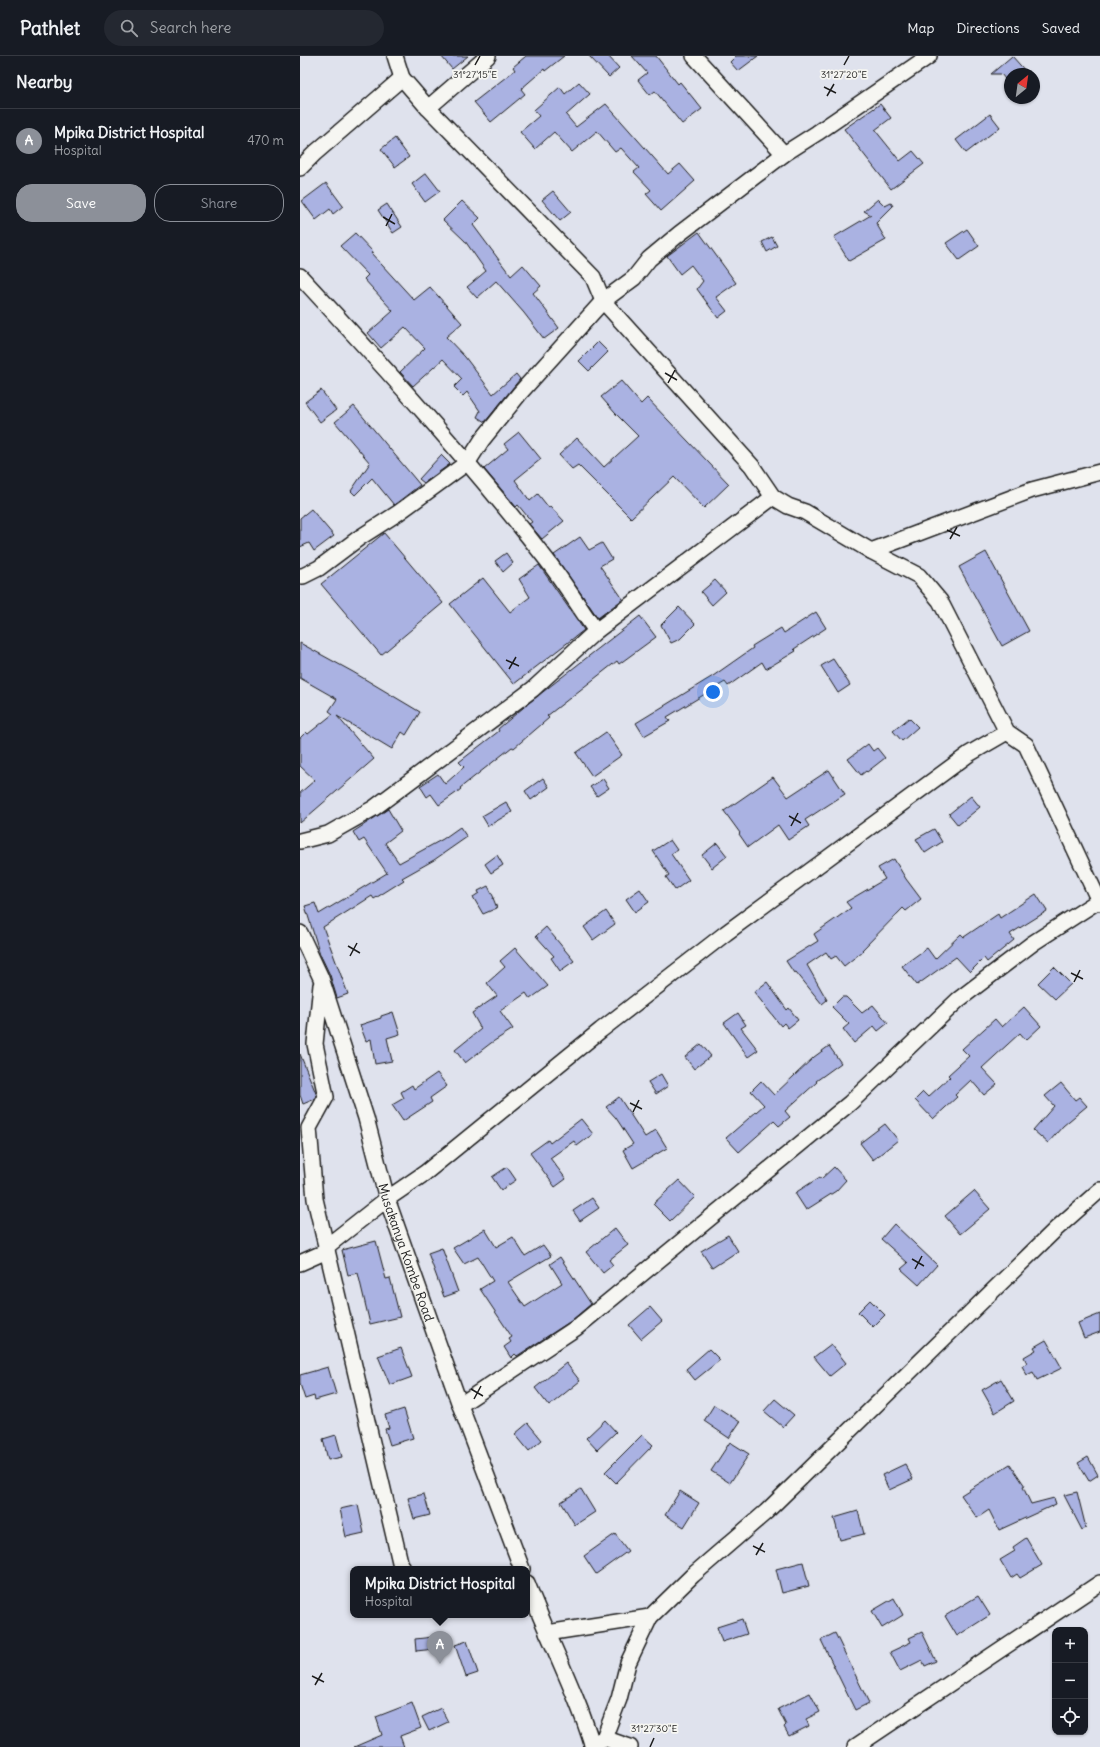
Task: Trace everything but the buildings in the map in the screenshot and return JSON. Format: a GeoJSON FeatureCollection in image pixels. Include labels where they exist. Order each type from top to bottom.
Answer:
{"type":"FeatureCollection","features":[{"type":"Feature","properties":{"kind":"street"},"geometry":{"type":"LineString","coordinates":[[394,56],[402,78],[428,108],[593,277],[603,301],[752,466],[773,497],[788,506],[805,512],[871,551],[919,576],[940,601],[1008,732],[1026,745],[1099,902],[1033,943],[958,1000],[850,1103],[576,1328],[460,1404]]}},
{"type":"Feature","properties":{"kind":"street"},"geometry":{"type":"LineString","coordinates":[[428,108],[488,56]]}},
{"type":"Feature","properties":{"kind":"street"},"geometry":{"type":"LineString","coordinates":[[694,56],[784,154]]}},
{"type":"Feature","properties":{"kind":"street"},"geometry":{"type":"LineString","coordinates":[[300,576],[319,568],[359,538],[398,513],[468,462],[482,440],[520,393],[603,301],[634,278],[649,259],[679,234],[784,154],[929,56]]}},
{"type":"Feature","properties":{"kind":"street"},"geometry":{"type":"LineString","coordinates":[[300,168],[315,153],[402,78]]}},
{"type":"Feature","properties":{"kind":"street"},"geometry":{"type":"LineString","coordinates":[[300,276],[374,355],[468,462],[547,560],[596,631]]}},
{"type":"Feature","properties":{"kind":"street"},"geometry":{"type":"LineString","coordinates":[[871,551],[1032,490],[1100,472]]}},
{"type":"Feature","properties":{"kind":"street"},"geometry":{"type":"LineString","coordinates":[[300,841],[328,834],[374,808],[533,688],[596,631],[773,497]]}},
{"type":"Feature","properties":{"kind":"street"},"geometry":{"type":"LineString","coordinates":[[327,1251],[326,1247],[387,1199],[425,1173],[601,1030],[726,933],[969,754],[1008,732]]}},
{"type":"Feature","properties":{"kind":"street","name":"Musakanya Kombe Road"},"geometry":{"type":"LineString","coordinates":[[300,933],[321,978],[366,1118],[387,1199],[460,1404],[521,1566]]}},
{"type":"Feature","properties":{"kind":"street"},"geometry":{"type":"LineString","coordinates":[[321,978],[315,1044],[326,1097],[309,1128],[315,1199],[402,1566]]}},
{"type":"Feature","properties":{"kind":"street"},"geometry":{"type":"LineString","coordinates":[[597,1744],[619,1699],[628,1664],[650,1617],[693,1574],[771,1506],[1056,1229],[1100,1190]]}},
{"type":"Feature","properties":{"kind":"street"},"geometry":{"type":"LineString","coordinates":[[300,1263],[327,1251]]}},
{"type":"Feature","properties":{"kind":"street"},"geometry":{"type":"LineString","coordinates":[[855,1747],[1100,1583]]}},
{"type":"Feature","properties":{"kind":"street"},"geometry":{"type":"LineString","coordinates":[[531,1603],[597,1744]]}},
{"type":"Feature","properties":{"kind":"street"},"geometry":{"type":"LineString","coordinates":[[546,1633],[650,1617]]}},
{"type":"Feature","properties":{"kind":"street"},"geometry":{"type":"LineString","coordinates":[[597,1744],[630,1747]]}},
{"type":"Feature","properties":{"kind":"place","name":"Mpika District Hospital"},"geometry":{"type":"Point","coordinates":[440,1664]}}]}
